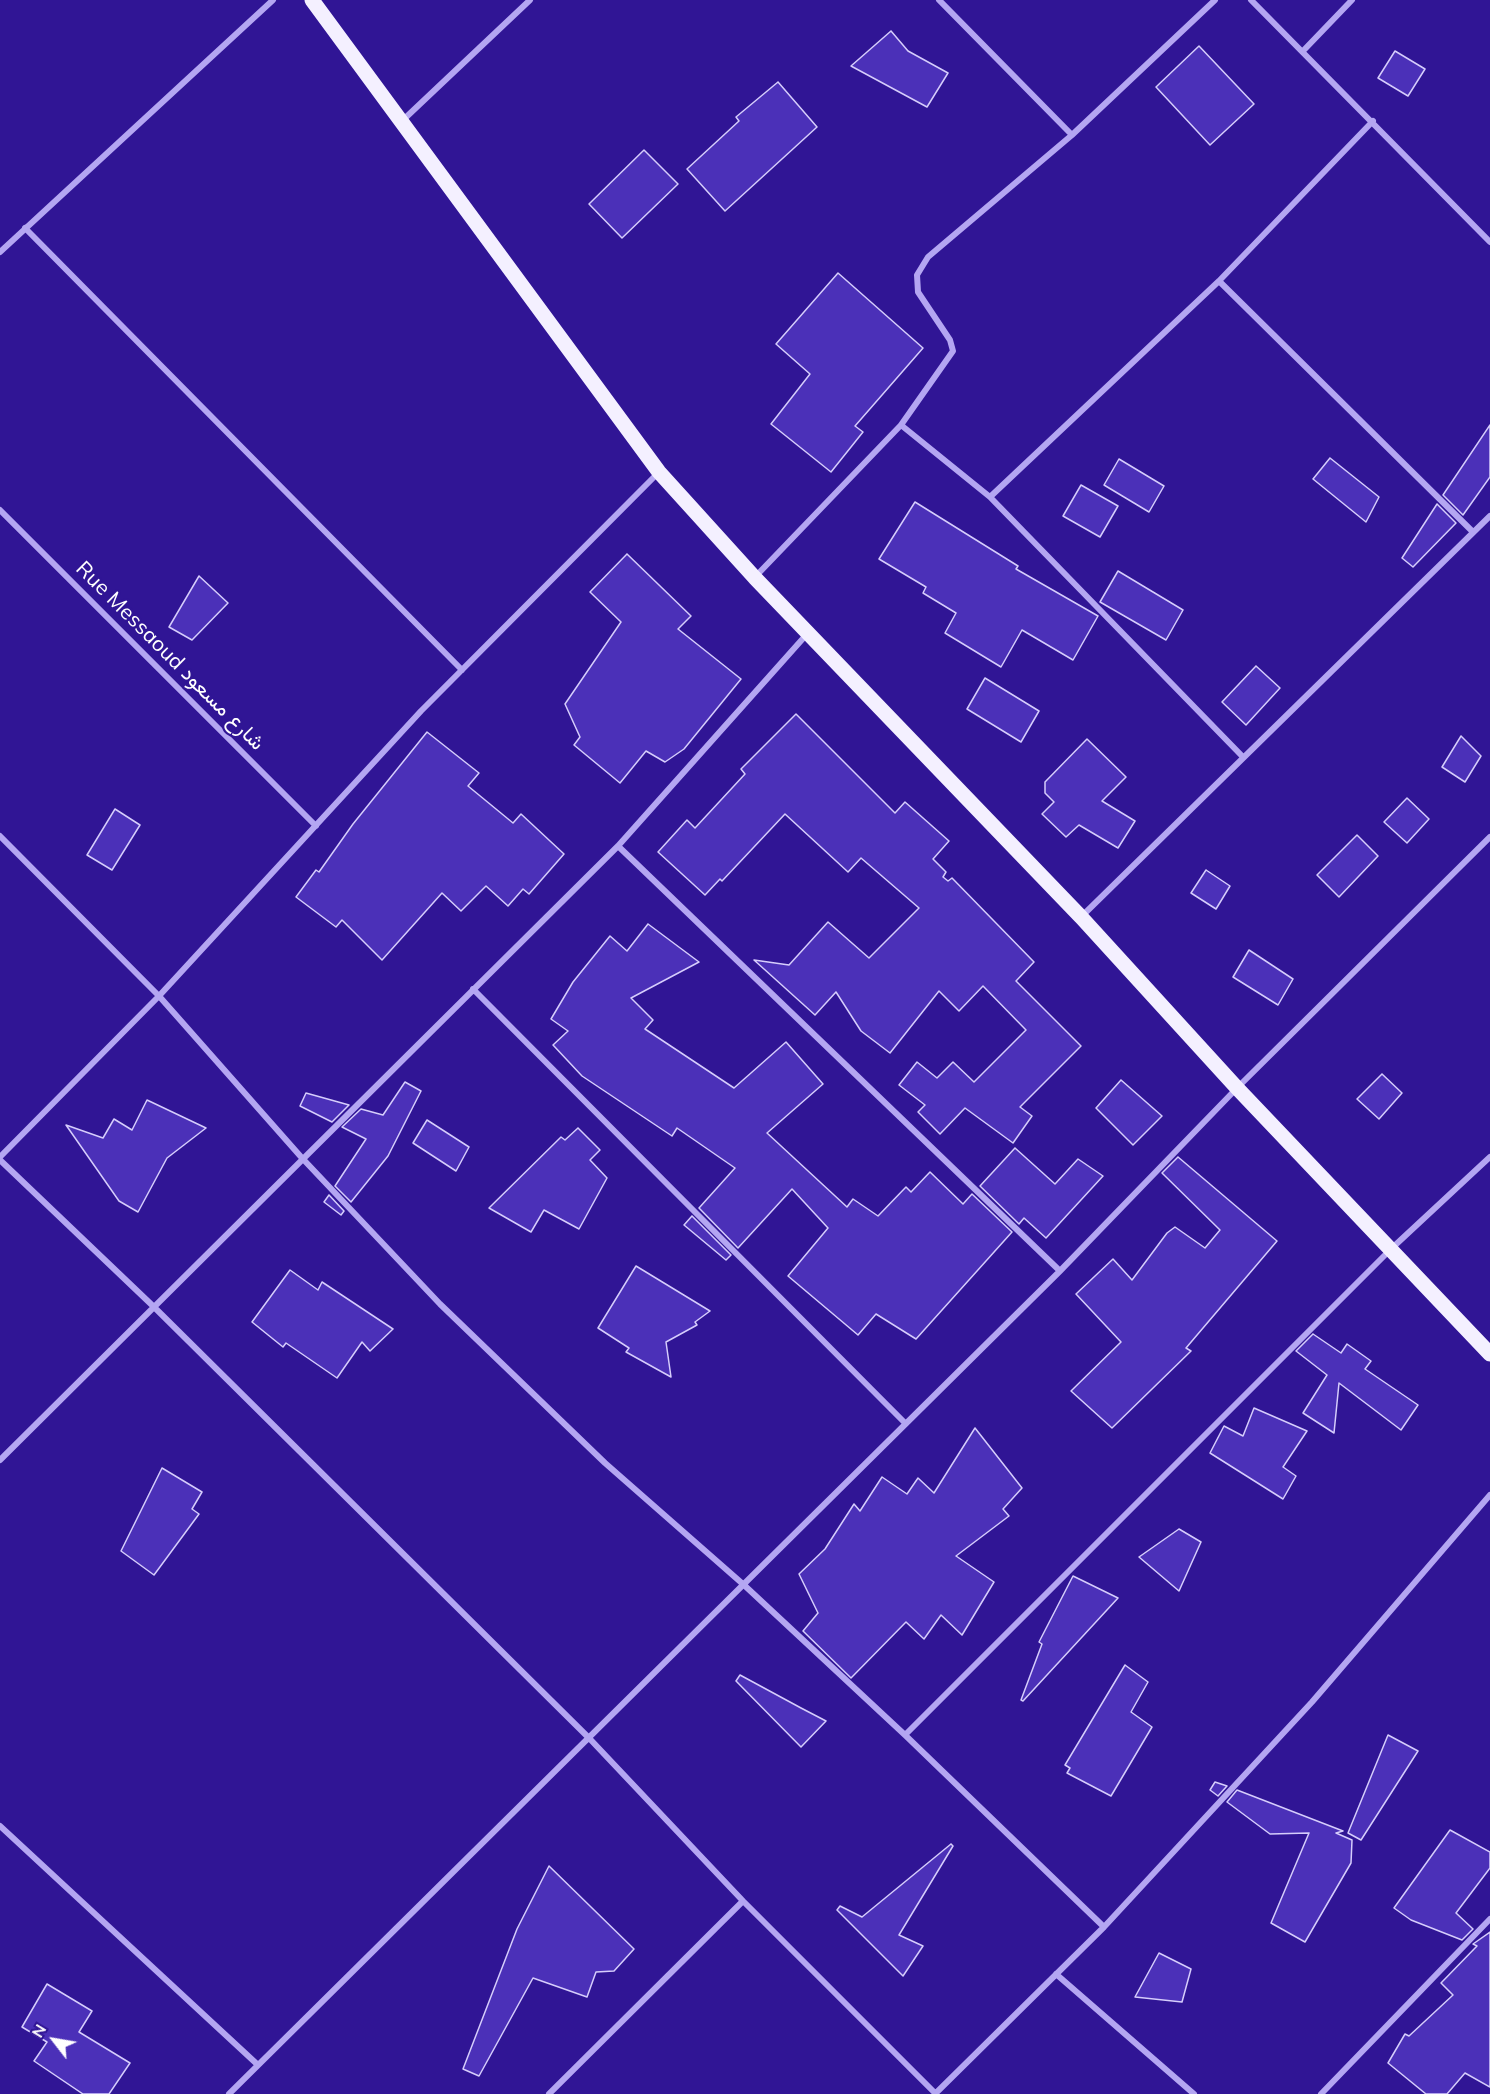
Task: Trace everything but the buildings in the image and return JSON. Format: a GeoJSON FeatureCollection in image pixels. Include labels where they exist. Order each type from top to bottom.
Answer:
{"type":"FeatureCollection","features":[{"type":"Feature","properties":{"kind":"main road"},"geometry":{"type":"LineString","coordinates":[[312,0],[658,472],[755,578],[1081,917],[1237,1088],[1490,1354]]}},
{"type":"Feature","properties":{"kind":"street"},"geometry":{"type":"LineString","coordinates":[[0,252],[273,0]]}},
{"type":"Feature","properties":{"kind":"street"},"geometry":{"type":"LineString","coordinates":[[401,121],[530,0]]}},
{"type":"Feature","properties":{"kind":"street"},"geometry":{"type":"LineString","coordinates":[[939,0],[1072,135]]}},
{"type":"Feature","properties":{"kind":"street"},"geometry":{"type":"LineString","coordinates":[[755,578],[901,425],[953,351],[950,340],[918,292],[917,275],[928,257],[1072,135],[1215,0]]}},
{"type":"Feature","properties":{"kind":"street"},"geometry":{"type":"LineString","coordinates":[[1251,0],[1490,242]]}},
{"type":"Feature","properties":{"kind":"street"},"geometry":{"type":"LineString","coordinates":[[1303,51],[1352,0]]}},
{"type":"Feature","properties":{"kind":"street"},"geometry":{"type":"LineString","coordinates":[[990,497],[1219,281],[1373,122]]}},
{"type":"Feature","properties":{"kind":"street"},"geometry":{"type":"LineString","coordinates":[[26,228],[462,670]]}},
{"type":"Feature","properties":{"kind":"street"},"geometry":{"type":"LineString","coordinates":[[1219,281],[1473,532]]}},
{"type":"Feature","properties":{"kind":"street"},"geometry":{"type":"LineString","coordinates":[[901,425],[990,497],[1243,757]]}},
{"type":"Feature","properties":{"kind":"street"},"geometry":{"type":"LineString","coordinates":[[658,472],[462,670],[159,996],[0,1159],[153,1306],[589,1738],[743,1901],[935,2094],[1104,1927],[1312,1702],[1490,1495]]}},
{"type":"Feature","properties":{"kind":"street","name":"Rue Messaoud شارع مسعود"},"geometry":{"type":"LineString","coordinates":[[0,510],[316,826]]}},
{"type":"Feature","properties":{"kind":"street"},"geometry":{"type":"LineString","coordinates":[[1081,917],[1490,516]]}},
{"type":"Feature","properties":{"kind":"street"},"geometry":{"type":"LineString","coordinates":[[0,1460],[618,846],[808,633]]}},
{"type":"Feature","properties":{"kind":"street"},"geometry":{"type":"LineString","coordinates":[[0,836],[159,996],[302,1158],[462,1325],[605,1463],[744,1585],[905,1735],[1104,1927]]}},
{"type":"Feature","properties":{"kind":"street"},"geometry":{"type":"LineString","coordinates":[[228,2094],[1060,1271],[1237,1088],[1490,837]]}},
{"type":"Feature","properties":{"kind":"street"},"geometry":{"type":"LineString","coordinates":[[618,846],[1060,1271]]}},
{"type":"Feature","properties":{"kind":"street"},"geometry":{"type":"LineString","coordinates":[[472,989],[905,1423]]}},
{"type":"Feature","properties":{"kind":"street"},"geometry":{"type":"LineString","coordinates":[[905,1735],[1391,1249],[1490,1157]]}},
{"type":"Feature","properties":{"kind":"street"},"geometry":{"type":"LineString","coordinates":[[0,1826],[258,2065]]}},
{"type":"Feature","properties":{"kind":"street"},"geometry":{"type":"LineString","coordinates":[[549,2094],[743,1901]]}},
{"type":"Feature","properties":{"kind":"street"},"geometry":{"type":"LineString","coordinates":[[1321,2094],[1490,1919]]}},
{"type":"Feature","properties":{"kind":"street"},"geometry":{"type":"LineString","coordinates":[[1056,1974],[1194,2094]]}}]}
